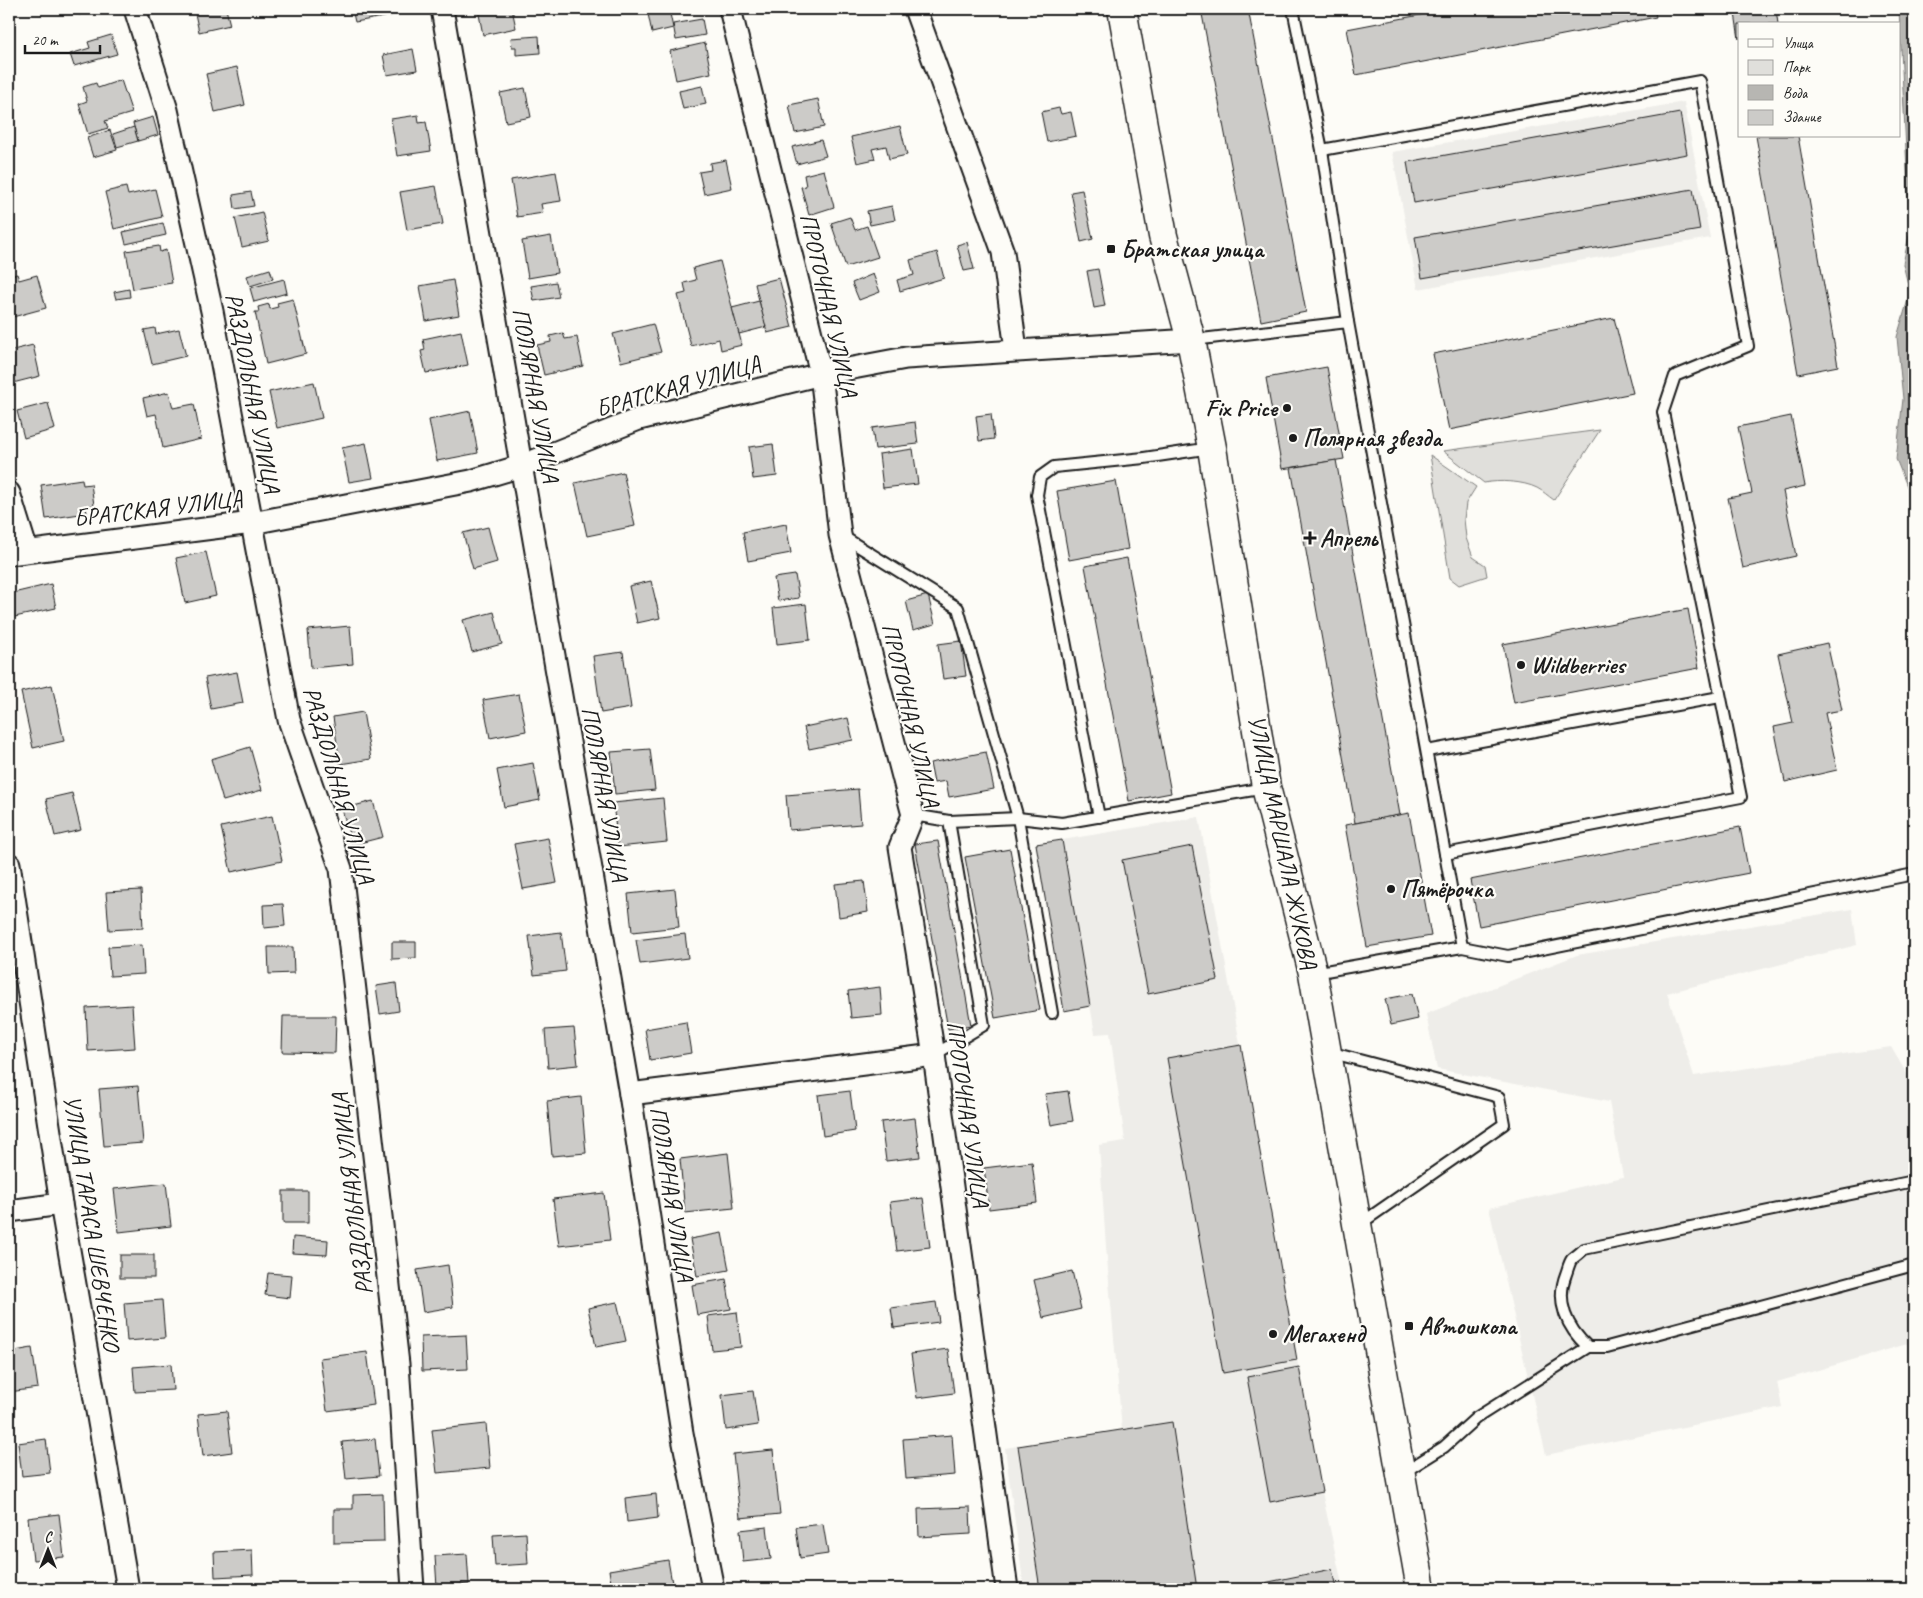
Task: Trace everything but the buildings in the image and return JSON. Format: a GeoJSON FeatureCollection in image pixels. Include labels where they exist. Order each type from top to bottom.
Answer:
{"type":"FeatureCollection","features":[{"type":"Feature","properties":{"kind":"main road","name":"УЛИЦА МАРШАЛА ЖУКОВА"},"geometry":{"type":"LineString","coordinates":[[1122,9],[1163,236],[1191,340],[1212,448],[1266,788],[1313,973],[1421,1589]]}},
{"type":"Feature","properties":{"kind":"street","name":"РАЗДОЛЬНАЯ УЛИЦА"},"geometry":{"type":"LineString","coordinates":[[135,9],[167,110],[212,311],[289,720],[341,869],[398,1364],[413,1589]]}},
{"type":"Feature","properties":{"kind":"street","name":"ПОЛЯРНАЯ УЛИЦА"},"geometry":{"type":"LineString","coordinates":[[442,9],[630,1094],[682,1433],[713,1589]]}},
{"type":"Feature","properties":{"kind":"street","name":"ПРОТОЧНАЯ УЛИЦА"},"geometry":{"type":"LineString","coordinates":[[730,9],[822,374],[840,535],[913,814],[900,847],[934,1055],[1007,1589]]}},
{"type":"Feature","properties":{"kind":"street"},"geometry":{"type":"LineString","coordinates":[[915,9],[1003,252],[1016,350]]}},
{"type":"Feature","properties":{"kind":"street","name":"БРАТСКАЯ УЛИЦА"},"geometry":{"type":"LineString","coordinates":[[18,553],[252,524],[471,481],[521,466],[639,419],[822,374],[906,358],[1191,340]]}},
{"type":"Feature","properties":{"kind":"street"},"geometry":{"type":"LineString","coordinates":[[9,493],[18,553]]}},
{"type":"Feature","properties":{"kind":"street","name":"УЛИЦА ТАРАСА ШЕВЧЕНКО"},"geometry":{"type":"LineString","coordinates":[[9,864],[61,1204],[128,1589]]}},
{"type":"Feature","properties":{"kind":"street"},"geometry":{"type":"LineString","coordinates":[[630,1094],[934,1055]]}},
{"type":"Feature","properties":{"kind":"street"},"geometry":{"type":"LineString","coordinates":[[9,1211],[61,1204]]}},
{"type":"Feature","properties":{"kind":"lane"},"geometry":{"type":"LineString","coordinates":[[1293,9],[1322,150],[1348,322],[1462,946]]}},
{"type":"Feature","properties":{"kind":"lane"},"geometry":{"type":"LineString","coordinates":[[1322,150],[1700,81],[1748,346],[1674,376],[1663,412],[1741,797],[1445,854]]}},
{"type":"Feature","properties":{"kind":"lane"},"geometry":{"type":"LineString","coordinates":[[1191,340],[1348,322]]}},
{"type":"Feature","properties":{"kind":"lane"},"geometry":{"type":"LineString","coordinates":[[1099,817],[1037,495],[1040,477],[1054,467],[1144,458],[1212,448]]}},
{"type":"Feature","properties":{"kind":"lane"},"geometry":{"type":"LineString","coordinates":[[840,535],[958,608],[1018,818],[1052,1013]]}},
{"type":"Feature","properties":{"kind":"lane"},"geometry":{"type":"LineString","coordinates":[[1427,751],[1720,697]]}},
{"type":"Feature","properties":{"kind":"lane"},"geometry":{"type":"LineString","coordinates":[[913,814],[949,821],[1018,818],[1062,823],[1266,788]]}},
{"type":"Feature","properties":{"kind":"lane"},"geometry":{"type":"LineString","coordinates":[[934,1055],[984,1025],[949,821]]}},
{"type":"Feature","properties":{"kind":"lane"},"geometry":{"type":"LineString","coordinates":[[1313,973],[1462,946],[1508,956],[1914,874]]}},
{"type":"Feature","properties":{"kind":"lane"},"geometry":{"type":"LineString","coordinates":[[1326,1051],[1499,1097],[1504,1124],[1357,1226]]}},
{"type":"Feature","properties":{"kind":"lane"},"geometry":{"type":"LineString","coordinates":[[1588,1347],[1575,1335],[1567,1320],[1562,1303],[1562,1282],[1571,1260],[1584,1249],[1914,1181]]}},
{"type":"Feature","properties":{"kind":"lane"},"geometry":{"type":"LineString","coordinates":[[1400,1474],[1444,1447],[1476,1418],[1588,1347],[1607,1347],[1914,1266]]}},
{"type":"Feature","properties":{"kind":"shaded area"},"geometry":{"type":"Polygon","coordinates":[[[1684,102],[1710,238],[1418,289],[1392,152],[1684,102]]]}},
{"type":"Feature","properties":{"kind":"shaded area"},"geometry":{"type":"Polygon","coordinates":[[[1199,817],[1297,1360],[1343,1589],[1024,1589],[1005,1448],[1122,1430],[1099,1145],[1125,1141],[1110,1033],[1095,1034],[1062,840],[1199,817]]]}},
{"type":"Feature","properties":{"kind":"shaded area"},"geometry":{"type":"Polygon","coordinates":[[[1852,909],[1857,945],[1667,993],[1694,1076],[1891,1047],[1914,1086],[1914,1342],[1777,1382],[1782,1407],[1546,1455],[1489,1208],[1623,1177],[1609,1102],[1437,1069],[1426,1014],[1577,955],[1852,909]]]}},
{"type":"Feature","properties":{"kind":"green space"},"geometry":{"type":"Polygon","coordinates":[[[1600,430],[1554,500],[1539,489],[1525,484],[1504,481],[1484,483],[1443,451],[1600,430]]]}},
{"type":"Feature","properties":{"kind":"green space"},"geometry":{"type":"Polygon","coordinates":[[[1430,455],[1476,487],[1466,503],[1464,519],[1466,538],[1473,557],[1485,565],[1487,576],[1459,585],[1450,578],[1430,455]]]}},
{"type":"Feature","properties":{"kind":"water"},"geometry":{"type":"Polygon","coordinates":[[[1899,9],[1914,9],[1914,515],[1911,496],[1896,459],[1903,399],[1897,337],[1910,293],[1903,264],[1910,231],[1899,9]]]}},
{"type":"Feature","properties":{"kind":"place","name":"Братская улица"},"geometry":{"type":"Point","coordinates":[1111,249]}},
{"type":"Feature","properties":{"kind":"place","name":"Fix Price"},"geometry":{"type":"Point","coordinates":[1287,408]}},
{"type":"Feature","properties":{"kind":"place","name":"Полярная звезда"},"geometry":{"type":"Point","coordinates":[1293,438]}},
{"type":"Feature","properties":{"kind":"place","name":"Апрель"},"geometry":{"type":"Point","coordinates":[1310,538]}},
{"type":"Feature","properties":{"kind":"place","name":"Wildberries"},"geometry":{"type":"Point","coordinates":[1521,665]}},
{"type":"Feature","properties":{"kind":"place","name":"Пятёрочка"},"geometry":{"type":"Point","coordinates":[1391,889]}},
{"type":"Feature","properties":{"kind":"place","name":"Автошкола"},"geometry":{"type":"Point","coordinates":[1409,1326]}},
{"type":"Feature","properties":{"kind":"place","name":"Мегахенд"},"geometry":{"type":"Point","coordinates":[1273,1334]}}]}
